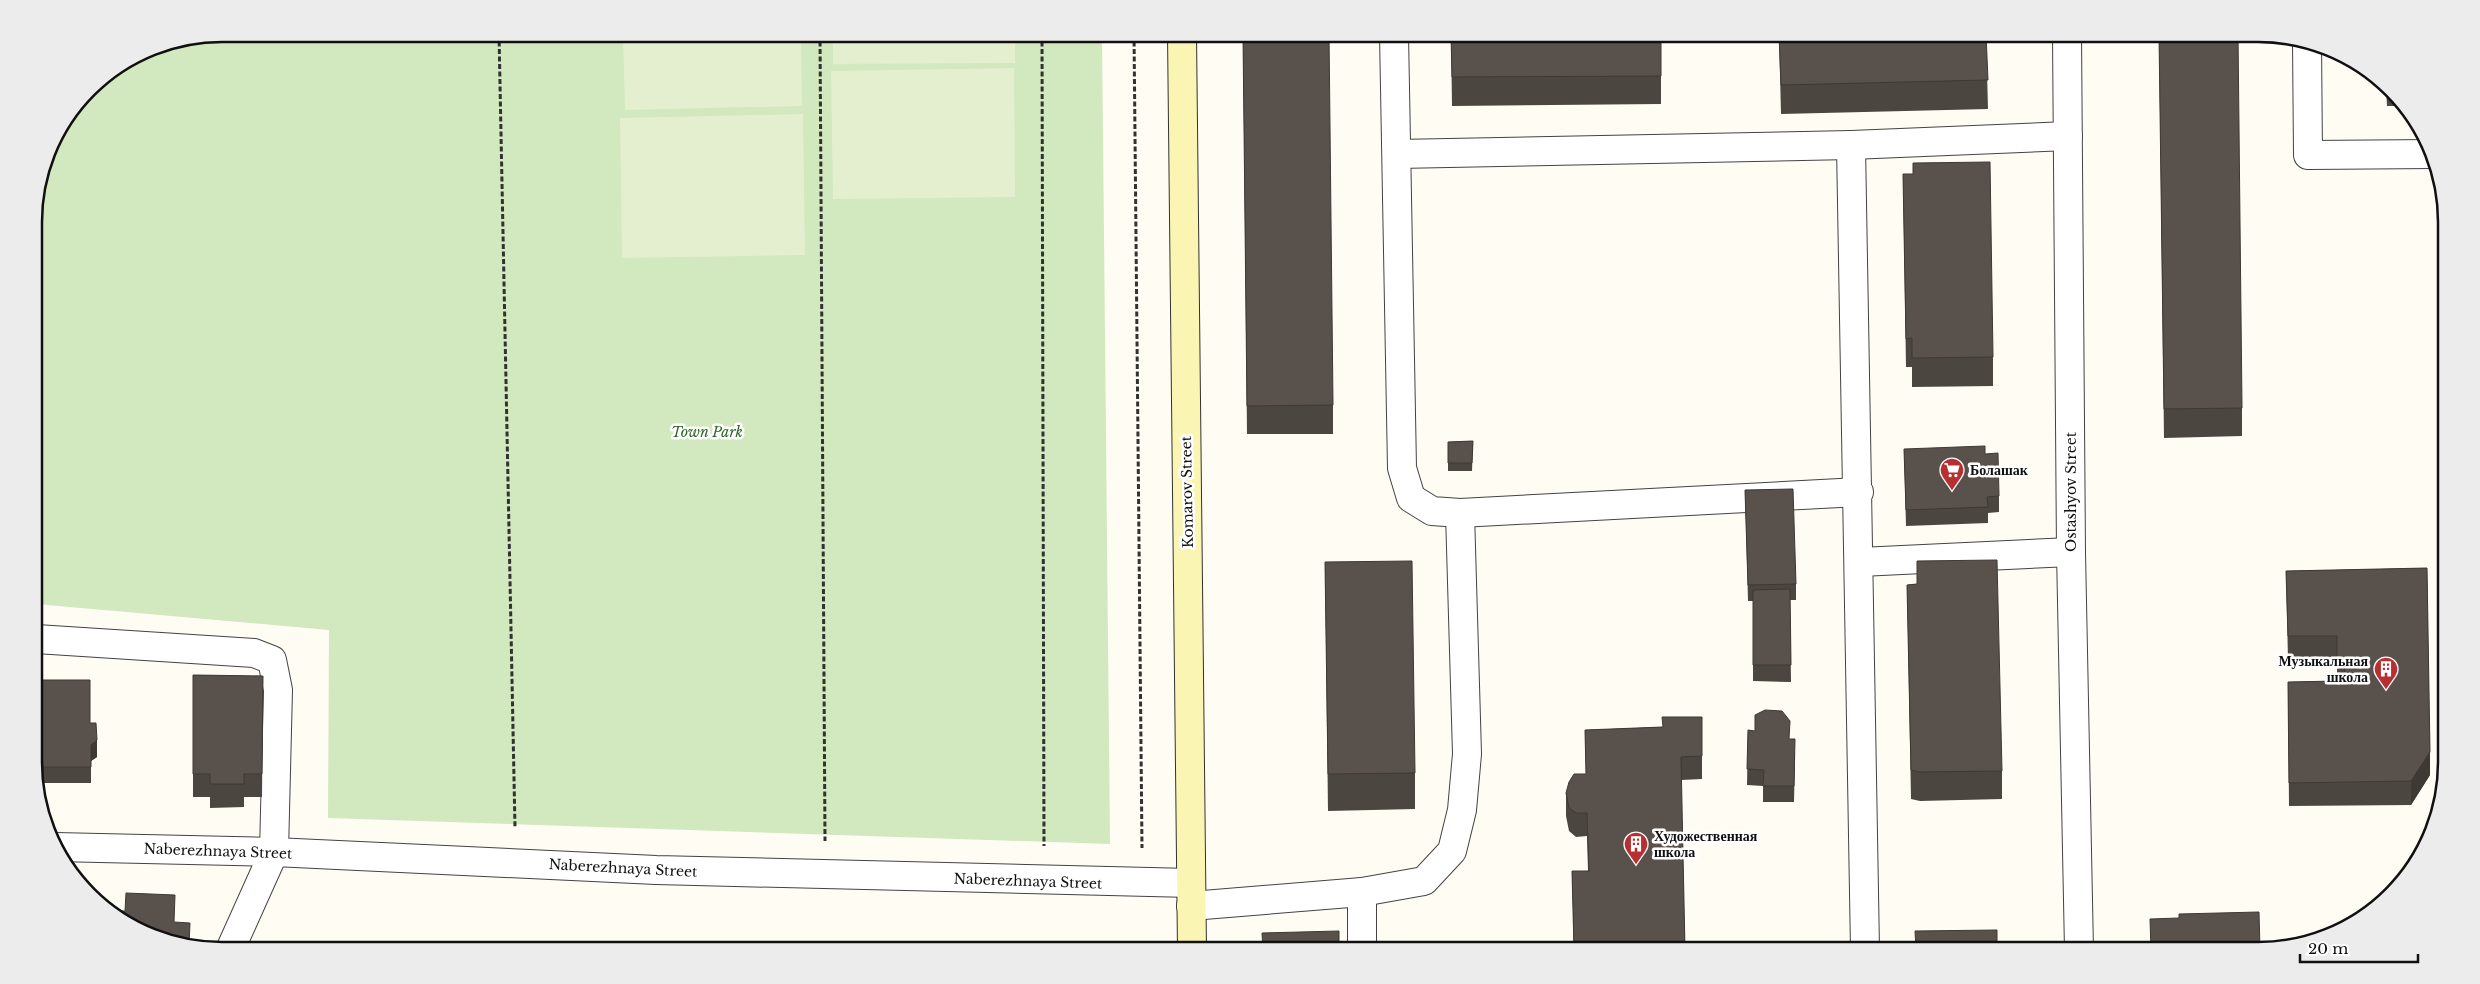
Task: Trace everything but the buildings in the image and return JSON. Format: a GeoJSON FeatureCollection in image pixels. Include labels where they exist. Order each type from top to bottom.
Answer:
{"type":"FeatureCollection","features":[{"type":"Feature","properties":{"kind":"street","name":"Komarov Street"},"geometry":{"type":"LineString","coordinates":[[1182,42],[1192,942]]}},
{"type":"Feature","properties":{"kind":"street"},"geometry":{"type":"LineString","coordinates":[[1394,42],[1402,468],[1411,498],[1432,511],[1460,513],[1859,492]]}},
{"type":"Feature","properties":{"kind":"street","name":"Ostashyov Street"},"geometry":{"type":"LineString","coordinates":[[2067,42],[2071,552],[2079,942]]}},
{"type":"Feature","properties":{"kind":"street"},"geometry":{"type":"LineString","coordinates":[[2307,50],[2308,155],[2424,154]]}},
{"type":"Feature","properties":{"kind":"street"},"geometry":{"type":"LineString","coordinates":[[1397,154],[1851,145],[2068,136]]}},
{"type":"Feature","properties":{"kind":"street"},"geometry":{"type":"LineString","coordinates":[[1851,145],[1859,492],[1865,942]]}},
{"type":"Feature","properties":{"kind":"street","name":"Naberezhnaya Street"},"geometry":{"type":"LineString","coordinates":[[64,847],[274,852],[825,875],[1143,884],[1191,895],[1362,892],[1424,881],[1452,851],[1462,810],[1468,754],[1460,513]]}},
{"type":"Feature","properties":{"kind":"street"},"geometry":{"type":"LineString","coordinates":[[1860,562],[2071,552]]}},
{"type":"Feature","properties":{"kind":"street"},"geometry":{"type":"LineString","coordinates":[[42,639],[254,653],[272,660],[278,690],[274,852],[234,942]]}},
{"type":"Feature","properties":{"kind":"street"},"geometry":{"type":"LineString","coordinates":[[1362,892],[1362,942]]}},
{"type":"Feature","properties":{"kind":"path"},"geometry":{"type":"LineString","coordinates":[[499,42],[515,862]]}},
{"type":"Feature","properties":{"kind":"path"},"geometry":{"type":"LineString","coordinates":[[820,42],[825,875]]}},
{"type":"Feature","properties":{"kind":"path"},"geometry":{"type":"LineString","coordinates":[[1042,42],[1044,881]]}},
{"type":"Feature","properties":{"kind":"path"},"geometry":{"type":"LineString","coordinates":[[1134,42],[1143,884]]}},
{"type":"Feature","properties":{"kind":"green space","name":"Town Park"},"geometry":{"type":"Polygon","coordinates":[[[222,42],[1102,42],[1110,844],[328,818],[329,630],[42,605],[42,222],[44,199],[56,153],[73,122],[95,95],[122,73],[153,56],[165,52],[187,46],[222,42]]]}},
{"type":"Feature","properties":{"kind":"green space"},"geometry":{"type":"Polygon","coordinates":[[[623,42],[801,42],[802,106],[625,110],[623,42]]]}},
{"type":"Feature","properties":{"kind":"green space"},"geometry":{"type":"Polygon","coordinates":[[[833,42],[1015,42],[1015,63],[833,64],[833,42]]]}},
{"type":"Feature","properties":{"kind":"green space"},"geometry":{"type":"Polygon","coordinates":[[[1014,68],[1015,197],[833,199],[831,71],[1014,68]]]}},
{"type":"Feature","properties":{"kind":"green space"},"geometry":{"type":"Polygon","coordinates":[[[803,114],[805,255],[622,258],[620,118],[803,114]]]}},
{"type":"Feature","properties":{"kind":"place","name":"Болашак"},"geometry":{"type":"Point","coordinates":[1952,491]}},
{"type":"Feature","properties":{"kind":"place","name":"Музыкальная школа"},"geometry":{"type":"Point","coordinates":[2386,690]}},
{"type":"Feature","properties":{"kind":"place","name":"Художественная школа"},"geometry":{"type":"Point","coordinates":[1636,865]}}]}
